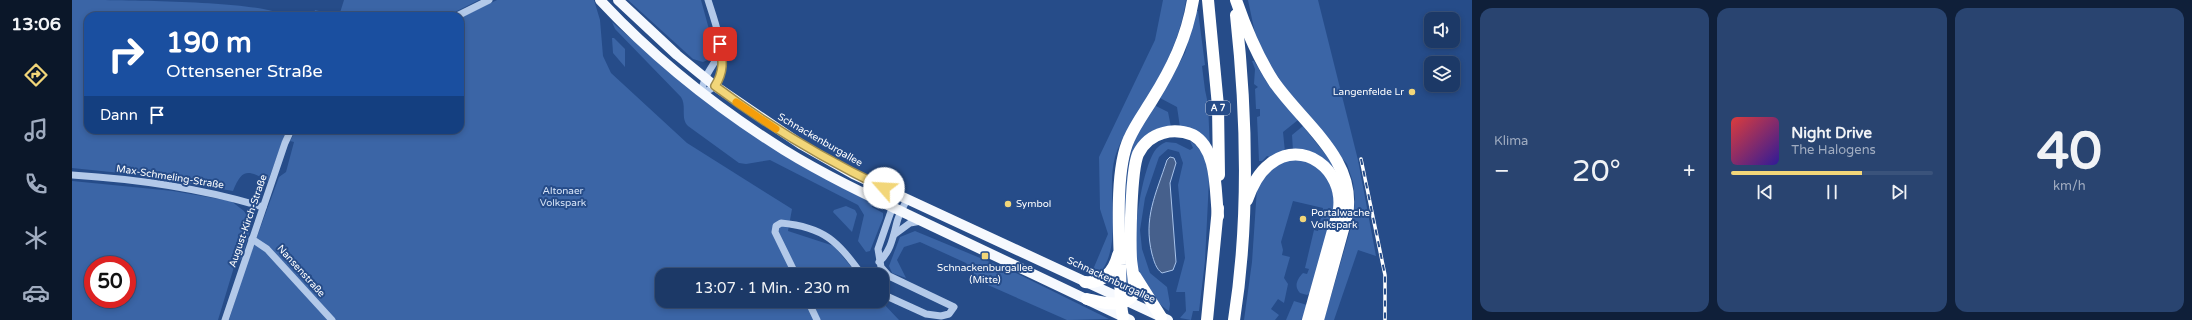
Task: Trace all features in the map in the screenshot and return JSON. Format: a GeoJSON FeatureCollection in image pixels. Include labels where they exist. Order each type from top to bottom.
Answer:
{"type":"FeatureCollection","features":[{"type":"Feature","properties":{"kind":"highway"},"geometry":{"type":"LineString","coordinates":[[1127,318],[1123,301],[1119,252],[1121,181],[1126,147],[1135,127],[1178,55],[1187,29],[1193,0]]}},
{"type":"Feature","properties":{"kind":"highway","name":"A 7"},"geometry":{"type":"LineString","coordinates":[[1207,320],[1218,216],[1218,106],[1208,0]]}},
{"type":"Feature","properties":{"kind":"highway"},"geometry":{"type":"LineString","coordinates":[[1235,0],[1247,34],[1265,68],[1281,92],[1337,160],[1347,182],[1349,199],[1347,215],[1318,320]]}},
{"type":"Feature","properties":{"kind":"highway","name":"A 7"},"geometry":{"type":"LineString","coordinates":[[1234,320],[1240,275],[1244,210],[1244,123],[1235,0]]}},
{"type":"Feature","properties":{"kind":"highway"},"geometry":{"type":"LineString","coordinates":[[1087,299],[1123,301],[1134,293],[1131,241],[1135,168],[1140,150],[1149,140],[1159,134],[1176,131],[1193,136],[1204,145],[1212,163],[1218,216]]}},
{"type":"Feature","properties":{"kind":"highway"},"geometry":{"type":"LineString","coordinates":[[1244,210],[1254,181],[1263,170],[1277,159],[1295,155],[1312,158],[1328,168],[1334,176],[1340,192],[1339,209],[1308,320]]}},
{"type":"Feature","properties":{"kind":"highway"},"geometry":{"type":"LineString","coordinates":[[1085,282],[1095,282],[1106,276],[1115,265],[1119,252]]}},
{"type":"Feature","properties":{"kind":"highway"},"geometry":{"type":"LineString","coordinates":[[1132,272],[1164,319]]}},
{"type":"Feature","properties":{"kind":"main road"},"geometry":{"type":"LineString","coordinates":[[600,0],[643,43],[702,93],[785,150],[844,184],[1127,318]]}},
{"type":"Feature","properties":{"kind":"main road","name":"Schnackenburgallee"},"geometry":{"type":"LineString","coordinates":[[618,0],[653,34],[704,78],[802,145],[853,174],[1164,319]]}},
{"type":"Feature","properties":{"kind":"street"},"geometry":{"type":"LineString","coordinates":[[464,12],[489,0]]}},
{"type":"Feature","properties":{"kind":"street"},"geometry":{"type":"LineString","coordinates":[[702,93],[715,86],[722,71],[721,50],[708,0]]}},
{"type":"Feature","properties":{"kind":"street"},"geometry":{"type":"LineString","coordinates":[[702,93],[704,78],[716,62],[721,50]]}},
{"type":"Feature","properties":{"kind":"street","name":"August-Kirch-Straße"},"geometry":{"type":"LineString","coordinates":[[225,320],[289,134]]}},
{"type":"Feature","properties":{"kind":"street","name":"Max-Schmeling-Straße"},"geometry":{"type":"LineString","coordinates":[[72,175],[168,185],[233,198],[263,207]]}},
{"type":"Feature","properties":{"kind":"street"},"geometry":{"type":"LineString","coordinates":[[879,262],[887,253],[895,234],[897,194]]}},
{"type":"Feature","properties":{"kind":"street"},"geometry":{"type":"LineString","coordinates":[[881,268],[878,250],[897,209],[907,199]]}},
{"type":"Feature","properties":{"kind":"street"},"geometry":{"type":"LineString","coordinates":[[895,234],[910,223],[922,221]]}},
{"type":"Feature","properties":{"kind":"street"},"geometry":{"type":"LineString","coordinates":[[793,268],[775,232],[776,226],[780,223],[827,236],[843,249],[857,268]]}},
{"type":"Feature","properties":{"kind":"street","name":"Nansenstraße"},"geometry":{"type":"LineString","coordinates":[[252,239],[267,249],[332,320]]}},
{"type":"Feature","properties":{"kind":"street"},"geometry":{"type":"LineString","coordinates":[[889,276],[954,307],[948,314],[931,315],[889,298]]}},
{"type":"Feature","properties":{"kind":"street"},"geometry":{"type":"LineString","coordinates":[[811,308],[817,320]]}},
{"type":"Feature","properties":{"kind":"green space"},"geometry":{"type":"Polygon","coordinates":[[[72,0],[218,4],[248,7],[274,12],[84,12],[84,134],[286,134],[268,181],[255,174],[246,173],[239,178],[233,191],[140,175],[72,168],[72,0]]]}},
{"type":"Feature","properties":{"kind":"green space"},"geometry":{"type":"Polygon","coordinates":[[[344,0],[479,0],[455,12],[340,12],[344,0]]]}},
{"type":"Feature","properties":{"kind":"green space","name":"Altonaer Volkspark"},"geometry":{"type":"Polygon","coordinates":[[[497,0],[594,0],[600,20],[603,56],[611,73],[687,143],[792,209],[788,231],[834,246],[852,268],[655,268],[655,308],[888,308],[899,320],[229,320],[245,269],[279,177],[286,172],[294,142],[290,141],[294,134],[464,134],[464,16],[497,0]]]}},
{"type":"Feature","properties":{"kind":"green space"},"geometry":{"type":"Polygon","coordinates":[[[628,0],[701,0],[713,44],[712,58],[703,62],[693,59],[628,0]]]}},
{"type":"Feature","properties":{"kind":"green space"},"geometry":{"type":"Polygon","coordinates":[[[1163,0],[1186,0],[1184,14],[1176,41],[1164,67],[1144,104],[1124,136],[1115,157],[1112,187],[1113,235],[1111,250],[1106,263],[1098,275],[1092,272],[1108,234],[1100,209],[1099,157],[1155,40],[1163,0]]]}},
{"type":"Feature","properties":{"kind":"green space"},"geometry":{"type":"Polygon","coordinates":[[[1248,0],[1318,0],[1358,160],[1376,256],[1358,250],[1334,320],[1324,320],[1353,220],[1355,199],[1353,182],[1347,164],[1296,103],[1267,61],[1256,38],[1248,0]]]}},
{"type":"Feature","properties":{"kind":"green space"},"geometry":{"type":"Polygon","coordinates":[[[1196,11],[1198,11],[1205,65],[1202,66],[1208,104],[1210,149],[1180,127],[1177,107],[1160,98],[1185,53],[1196,11]]]}},
{"type":"Feature","properties":{"kind":"green space"},"geometry":{"type":"Polygon","coordinates":[[[612,22],[675,77],[741,127],[871,202],[872,207],[883,213],[883,218],[870,251],[866,252],[858,241],[864,215],[858,205],[770,160],[746,164],[739,163],[688,126],[684,119],[684,104],[681,97],[615,29],[612,22]]]}},
{"type":"Feature","properties":{"kind":"green space"},"geometry":{"type":"Polygon","coordinates":[[[612,38],[614,38],[625,49],[625,67],[613,53],[612,38]]]}},
{"type":"Feature","properties":{"kind":"green space"},"geometry":{"type":"Polygon","coordinates":[[[1252,61],[1254,61],[1266,81],[1298,120],[1283,132],[1285,152],[1270,157],[1267,156],[1262,161],[1259,161],[1257,117],[1260,116],[1260,109],[1256,109],[1255,89],[1258,87],[1254,84],[1255,69],[1252,61]]]}},
{"type":"Feature","properties":{"kind":"green space"},"geometry":{"type":"Polygon","coordinates":[[[1154,105],[1168,112],[1171,127],[1141,142],[1127,290],[1125,290],[1124,232],[1128,169],[1137,134],[1154,105]]]}},
{"type":"Feature","properties":{"kind":"green space"},"geometry":{"type":"Polygon","coordinates":[[[1303,126],[1337,169],[1343,210],[1333,167],[1323,158],[1293,151],[1292,135],[1303,126]]]}},
{"type":"Feature","properties":{"kind":"green space"},"geometry":{"type":"Polygon","coordinates":[[[1190,141],[1199,148],[1202,153],[1208,168],[1209,180],[1205,261],[1199,311],[1193,311],[1191,320],[1180,318],[1186,311],[1185,292],[1176,292],[1185,258],[1178,185],[1183,163],[1179,152],[1168,149],[1159,157],[1145,198],[1140,230],[1142,249],[1150,273],[1167,287],[1170,304],[1169,311],[1159,303],[1145,286],[1137,267],[1135,256],[1138,208],[1149,162],[1156,149],[1166,142],[1176,143],[1190,150],[1193,148],[1190,141]]]}},
{"type":"Feature","properties":{"kind":"green space"},"geometry":{"type":"Polygon","coordinates":[[[1285,160],[1303,160],[1326,172],[1336,203],[1311,293],[1307,295],[1300,293],[1297,285],[1301,275],[1303,273],[1307,274],[1309,269],[1305,268],[1314,230],[1318,231],[1323,208],[1293,201],[1281,242],[1283,250],[1282,255],[1290,257],[1284,278],[1288,284],[1284,303],[1278,299],[1271,309],[1279,315],[1275,320],[1244,320],[1252,262],[1257,188],[1263,176],[1285,160]]]}},
{"type":"Feature","properties":{"kind":"green space"},"geometry":{"type":"Polygon","coordinates":[[[72,181],[173,191],[231,201],[244,211],[250,221],[250,229],[242,258],[234,267],[218,320],[72,320],[72,181]]]}},
{"type":"Feature","properties":{"kind":"green space"},"geometry":{"type":"Polygon","coordinates":[[[846,206],[855,210],[857,214],[852,232],[833,212],[834,210],[846,206]]]}},
{"type":"Feature","properties":{"kind":"green space"},"geometry":{"type":"Polygon","coordinates":[[[915,231],[1014,272],[1109,319],[1067,320],[988,285],[976,276],[966,263],[920,242],[904,247],[897,260],[906,278],[892,273],[889,266],[900,237],[915,231]]]}},
{"type":"Feature","properties":{"kind":"green space"},"geometry":{"type":"Polygon","coordinates":[[[1294,301],[1307,305],[1302,320],[1286,320],[1294,301]]]}},
{"type":"Feature","properties":{"kind":"shaded area"},"geometry":{"type":"Polygon","coordinates":[[[1170,157],[1174,158],[1176,163],[1170,183],[1176,262],[1173,270],[1162,273],[1154,262],[1149,229],[1155,195],[1167,160],[1170,157]]]}},
{"type":"Feature","properties":{"kind":"railway"},"geometry":{"type":"LineString","coordinates":[[1361,159],[1385,275],[1385,320]]}},
{"type":"Feature","properties":{"kind":"slow traffic"},"geometry":{"type":"LineString","coordinates":[[736,102],[776,129]]}},
{"type":"Feature","properties":{"kind":"place","name":"Langenfelde Lr"},"geometry":{"type":"Point","coordinates":[1412,92]}},
{"type":"Feature","properties":{"kind":"place","name":"Symbol"},"geometry":{"type":"Point","coordinates":[1008,204]}},
{"type":"Feature","properties":{"kind":"place","name":"Portalwache Volkspark"},"geometry":{"type":"Point","coordinates":[1303,219]}},
{"type":"Feature","properties":{"kind":"place","name":"Schnackenburgallee (Mitte)"},"geometry":{"type":"Point","coordinates":[985,256]}},
{"type":"Feature","properties":{"kind":"route"},"geometry":{"type":"LineString","coordinates":[[720,44],[723,68],[722,74],[715,86],[747,110],[792,139],[853,174],[884,188]]}}]}
